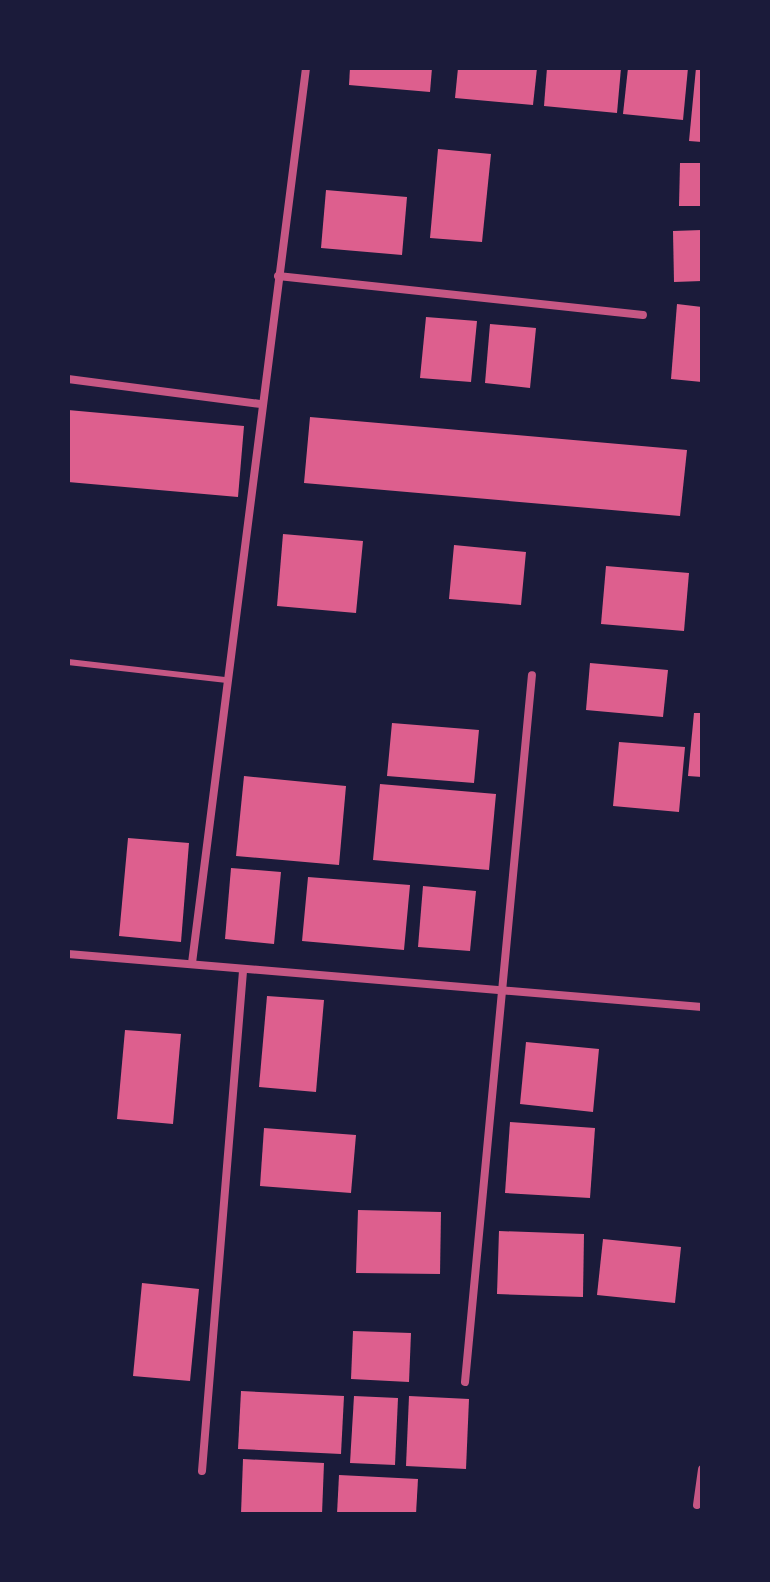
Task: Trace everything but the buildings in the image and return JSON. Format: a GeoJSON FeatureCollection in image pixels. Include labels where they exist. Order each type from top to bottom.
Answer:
{"type":"FeatureCollection","features":[{"type":"Feature","properties":{"kind":"street"},"geometry":{"type":"LineString","coordinates":[[192,963],[306,68]]}},
{"type":"Feature","properties":{"kind":"street"},"geometry":{"type":"LineString","coordinates":[[278,276],[643,315]]}},
{"type":"Feature","properties":{"kind":"street"},"geometry":{"type":"LineString","coordinates":[[68,379],[261,404]]}},
{"type":"Feature","properties":{"kind":"street"},"geometry":{"type":"LineString","coordinates":[[465,1382],[505,990],[532,675]]}},
{"type":"Feature","properties":{"kind":"street"},"geometry":{"type":"LineString","coordinates":[[68,954],[702,1007]]}},
{"type":"Feature","properties":{"kind":"street"},"geometry":{"type":"LineString","coordinates":[[202,1471],[243,971]]}},
{"type":"Feature","properties":{"kind":"street"},"geometry":{"type":"LineString","coordinates":[[697,1505],[702,1469]]}},
{"type":"Feature","properties":{"kind":"lane"},"geometry":{"type":"LineString","coordinates":[[68,662],[227,680]]}}]}
